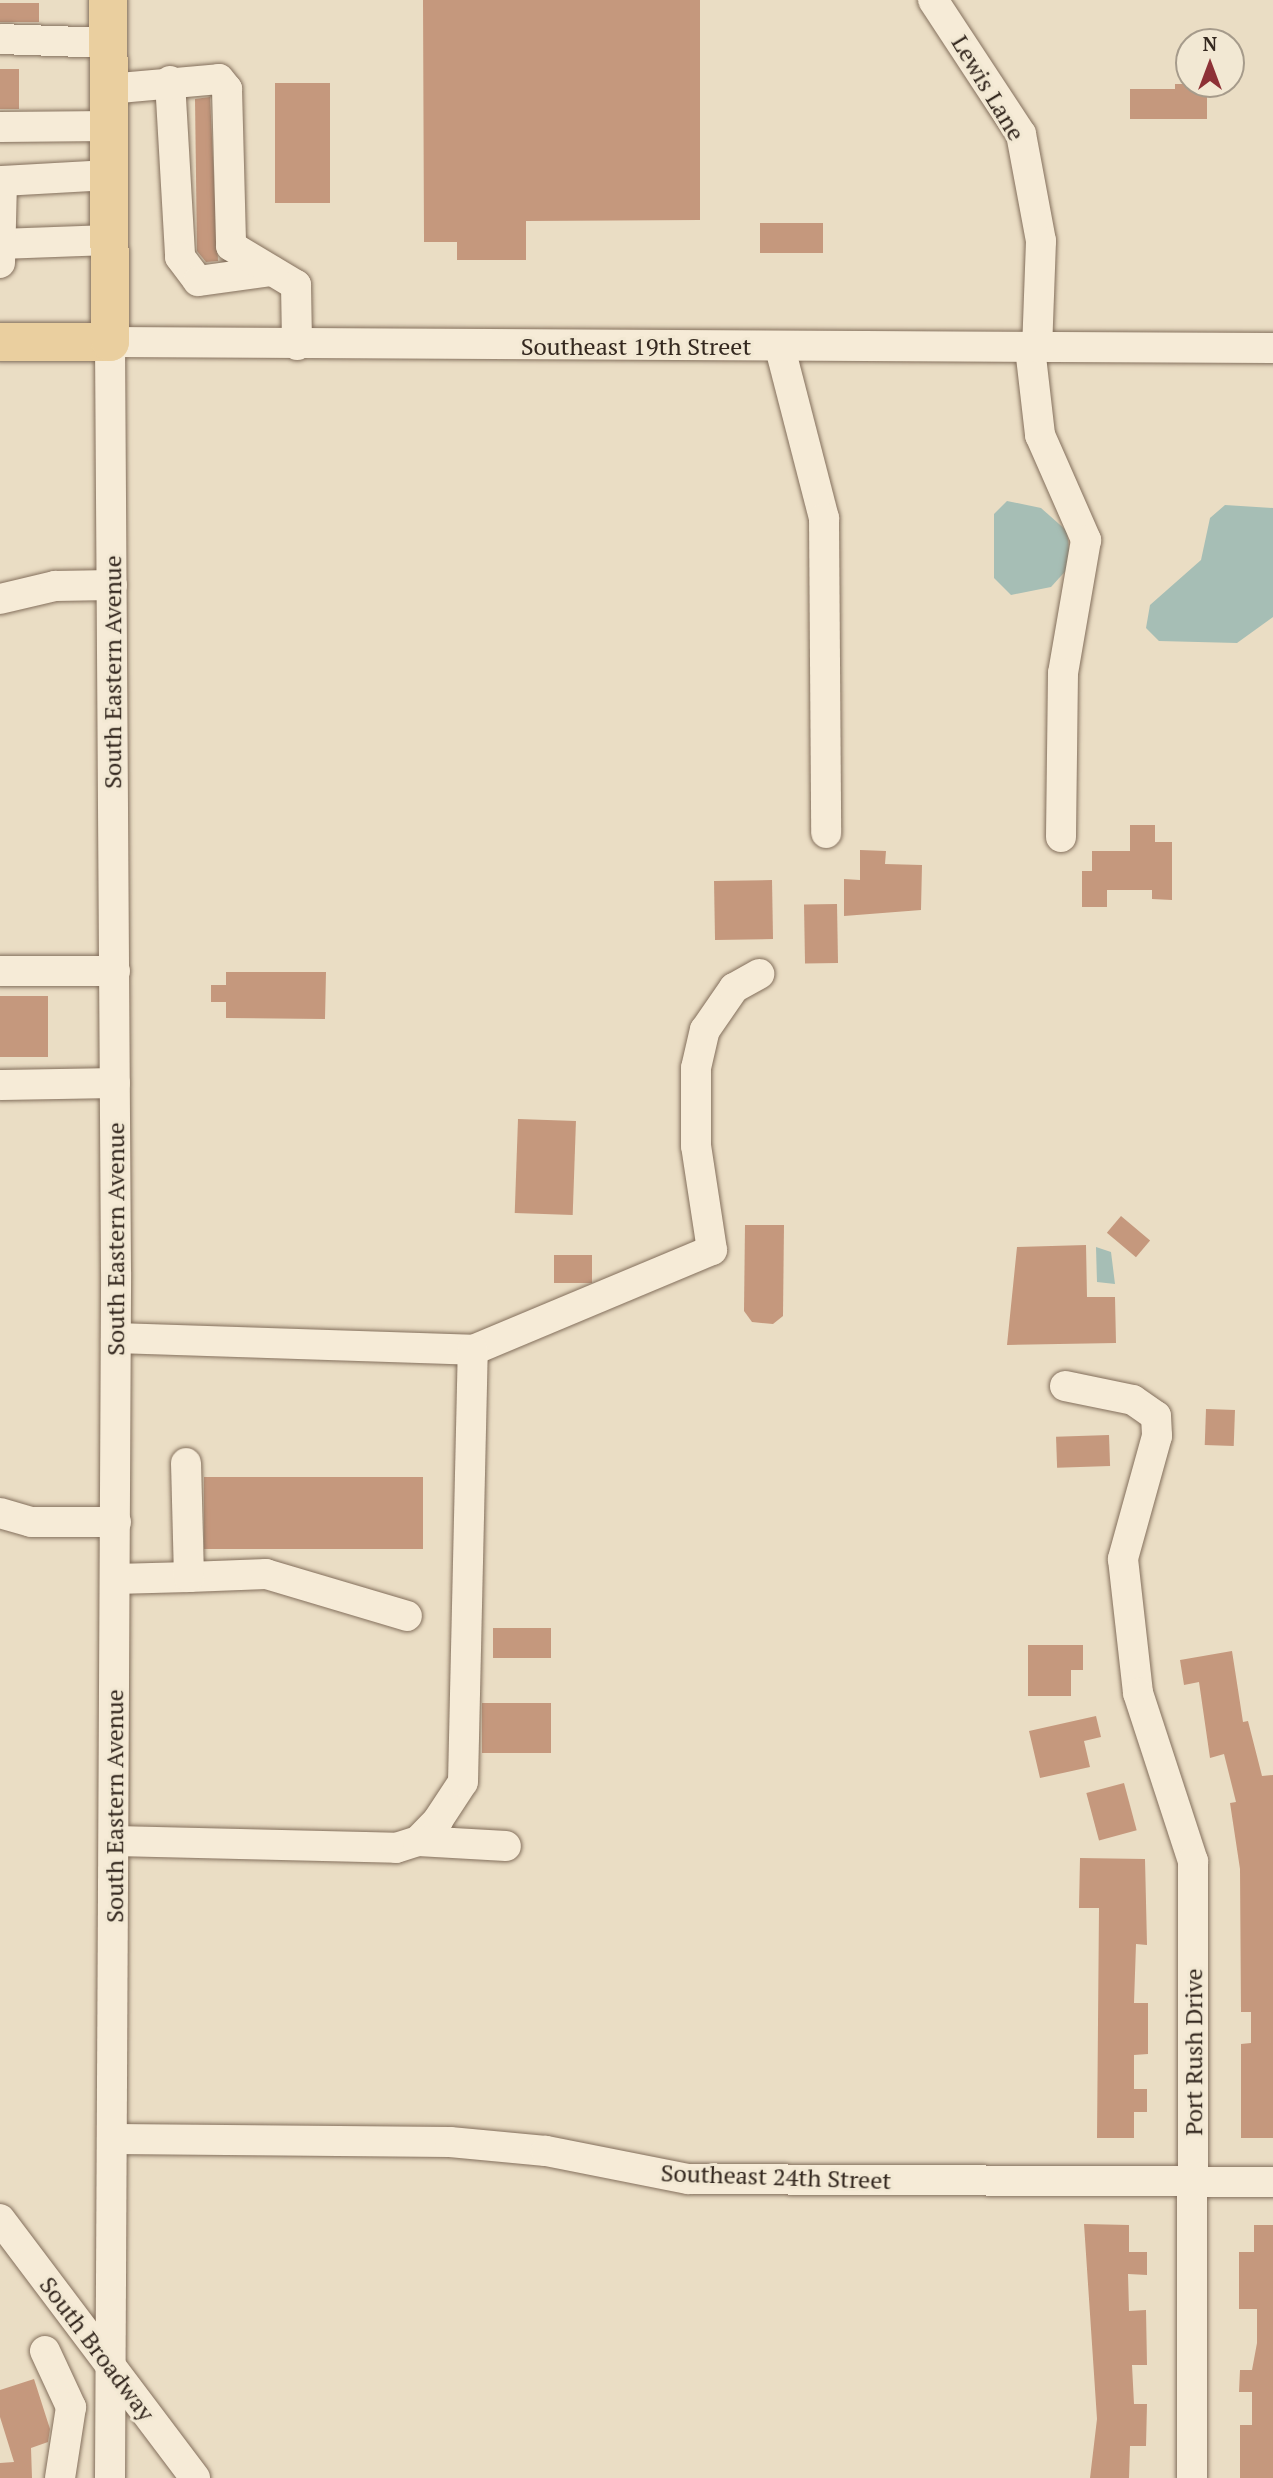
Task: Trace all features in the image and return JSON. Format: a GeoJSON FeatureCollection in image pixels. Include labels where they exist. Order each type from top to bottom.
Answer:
{"type":"FeatureCollection","features":[{"type":"Feature","properties":{"kind":"main road","name":"South Eastern Avenue"},"geometry":{"type":"LineString","coordinates":[[108,0],[110,342]]}},
{"type":"Feature","properties":{"kind":"main road","name":"Southeast 19th Street"},"geometry":{"type":"LineString","coordinates":[[0,342],[110,342]]}},
{"type":"Feature","properties":{"kind":"street","name":"Lewis Lane"},"geometry":{"type":"LineString","coordinates":[[933,0],[999,97],[1024,145],[1041,241],[1034,348],[1040,435],[1086,540],[1063,673],[1061,837]]}},
{"type":"Feature","properties":{"kind":"street"},"geometry":{"type":"LineString","coordinates":[[0,39],[108,43]]}},
{"type":"Feature","properties":{"kind":"street"},"geometry":{"type":"LineString","coordinates":[[0,127],[109,107],[170,81],[219,79],[227,89],[230,246],[296,285],[297,345]]}},
{"type":"Feature","properties":{"kind":"street"},"geometry":{"type":"LineString","coordinates":[[170,81],[184,264],[198,281],[271,271]]}},
{"type":"Feature","properties":{"kind":"street"},"geometry":{"type":"LineString","coordinates":[[0,263],[2,181],[109,175]]}},
{"type":"Feature","properties":{"kind":"street"},"geometry":{"type":"LineString","coordinates":[[1,244],[109,240]]}},
{"type":"Feature","properties":{"kind":"street","name":"Southeast 19th Street"},"geometry":{"type":"LineString","coordinates":[[110,342],[780,348],[1273,348]]}},
{"type":"Feature","properties":{"kind":"street","name":"South Eastern Avenue"},"geometry":{"type":"LineString","coordinates":[[110,342],[116,1083],[115,2139],[110,2478]]}},
{"type":"Feature","properties":{"kind":"street"},"geometry":{"type":"LineString","coordinates":[[780,348],[824,518],[827,833]]}},
{"type":"Feature","properties":{"kind":"street"},"geometry":{"type":"LineString","coordinates":[[0,599],[55,586],[112,585]]}},
{"type":"Feature","properties":{"kind":"street"},"geometry":{"type":"LineString","coordinates":[[0,971],[115,971]]}},
{"type":"Feature","properties":{"kind":"street"},"geometry":{"type":"LineString","coordinates":[[116,1338],[473,1350],[712,1250],[696,1146],[696,1068],[705,1030],[734,988],[759,974]]}},
{"type":"Feature","properties":{"kind":"street"},"geometry":{"type":"LineString","coordinates":[[0,1085],[116,1083]]}},
{"type":"Feature","properties":{"kind":"street"},"geometry":{"type":"LineString","coordinates":[[418,1841],[463,1782],[473,1350]]}},
{"type":"Feature","properties":{"kind":"street","name":"Port Rush Drive"},"geometry":{"type":"LineString","coordinates":[[1065,1385],[1133,1400],[1156,1416],[1157,1436],[1124,1559],[1138,1693],[1193,1861],[1192,2478]]}},
{"type":"Feature","properties":{"kind":"street"},"geometry":{"type":"LineString","coordinates":[[186,1463],[189,1577]]}},
{"type":"Feature","properties":{"kind":"street"},"geometry":{"type":"LineString","coordinates":[[0,1513],[31,1522],[116,1522]]}},
{"type":"Feature","properties":{"kind":"street"},"geometry":{"type":"LineString","coordinates":[[116,1579],[266,1574],[407,1616]]}},
{"type":"Feature","properties":{"kind":"street"},"geometry":{"type":"LineString","coordinates":[[115,1841],[396,1848],[418,1841],[506,1846]]}},
{"type":"Feature","properties":{"kind":"street","name":"Southeast 24th Street"},"geometry":{"type":"LineString","coordinates":[[115,2139],[473,2144],[688,2179],[1273,2182]]}},
{"type":"Feature","properties":{"kind":"street","name":"South Broadway"},"geometry":{"type":"LineString","coordinates":[[0,2220],[195,2478]]}},
{"type":"Feature","properties":{"kind":"street"},"geometry":{"type":"LineString","coordinates":[[45,2351],[71,2407],[60,2478]]}},
{"type":"Feature","properties":{"kind":"shaded area"},"geometry":{"type":"Polygon","coordinates":[[[1007,501],[1041,508],[1067,531],[1071,565],[1051,587],[1011,595],[994,578],[994,514],[1007,501]]]}},
{"type":"Feature","properties":{"kind":"shaded area"},"geometry":{"type":"Polygon","coordinates":[[[1225,505],[1273,508],[1273,617],[1237,643],[1159,641],[1146,628],[1150,605],[1201,560],[1210,518],[1225,505]]]}},
{"type":"Feature","properties":{"kind":"shaded area"},"geometry":{"type":"Polygon","coordinates":[[[1096,1247],[1111,1252],[1115,1284],[1097,1282],[1096,1247]]]}},
{"type":"Feature","properties":{"kind":"building"},"geometry":{"type":"Polygon","coordinates":[[[423,0],[700,0],[700,220],[526,221],[526,260],[457,260],[457,242],[424,242],[423,0]]]}},
{"type":"Feature","properties":{"kind":"building"},"geometry":{"type":"Polygon","coordinates":[[[0,3],[39,3],[39,22],[0,22],[0,3]]]}},
{"type":"Feature","properties":{"kind":"building"},"geometry":{"type":"Polygon","coordinates":[[[0,69],[19,69],[19,109],[0,109],[0,69]]]}},
{"type":"Feature","properties":{"kind":"building"},"geometry":{"type":"Polygon","coordinates":[[[275,83],[330,83],[330,203],[275,203],[275,83]]]}},
{"type":"Feature","properties":{"kind":"building"},"geometry":{"type":"Polygon","coordinates":[[[1130,89],[1175,89],[1175,98],[1207,98],[1207,119],[1130,119],[1130,89]]]}},
{"type":"Feature","properties":{"kind":"building"},"geometry":{"type":"Polygon","coordinates":[[[210,97],[218,261],[206,262],[197,251],[195,99],[210,97]]]}},
{"type":"Feature","properties":{"kind":"building"},"geometry":{"type":"Polygon","coordinates":[[[760,223],[823,223],[823,253],[760,253],[760,223]]]}},
{"type":"Feature","properties":{"kind":"building"},"geometry":{"type":"Polygon","coordinates":[[[1130,825],[1155,825],[1155,842],[1172,842],[1172,900],[1152,899],[1152,890],[1107,890],[1107,907],[1082,907],[1082,871],[1092,871],[1092,851],[1130,851],[1130,825]]]}},
{"type":"Feature","properties":{"kind":"building"},"geometry":{"type":"Polygon","coordinates":[[[860,850],[886,851],[885,864],[922,865],[921,910],[844,916],[844,879],[860,880],[860,850]]]}},
{"type":"Feature","properties":{"kind":"building"},"geometry":{"type":"Polygon","coordinates":[[[772,880],[773,939],[715,940],[714,881],[772,880]]]}},
{"type":"Feature","properties":{"kind":"building"},"geometry":{"type":"Polygon","coordinates":[[[837,904],[838,963],[805,964],[804,905],[837,904]]]}},
{"type":"Feature","properties":{"kind":"building"},"geometry":{"type":"Polygon","coordinates":[[[226,972],[326,972],[325,1019],[226,1018],[226,1002],[211,1002],[211,985],[226,985],[226,972]]]}},
{"type":"Feature","properties":{"kind":"building"},"geometry":{"type":"Polygon","coordinates":[[[0,996],[48,996],[48,1057],[0,1057],[0,996]]]}},
{"type":"Feature","properties":{"kind":"building"},"geometry":{"type":"Polygon","coordinates":[[[518,1119],[576,1121],[573,1215],[515,1213],[518,1119]]]}},
{"type":"Feature","properties":{"kind":"building"},"geometry":{"type":"Polygon","coordinates":[[[1121,1216],[1150,1240],[1136,1257],[1107,1233],[1121,1216]]]}},
{"type":"Feature","properties":{"kind":"building"},"geometry":{"type":"Polygon","coordinates":[[[745,1225],[784,1225],[783,1316],[773,1324],[752,1322],[744,1311],[745,1225]]]}},
{"type":"Feature","properties":{"kind":"building"},"geometry":{"type":"Polygon","coordinates":[[[1086,1245],[1087,1297],[1115,1297],[1116,1343],[1007,1345],[1017,1247],[1086,1245]]]}},
{"type":"Feature","properties":{"kind":"building"},"geometry":{"type":"Polygon","coordinates":[[[554,1255],[592,1255],[592,1283],[554,1283],[554,1255]]]}},
{"type":"Feature","properties":{"kind":"building"},"geometry":{"type":"Polygon","coordinates":[[[1206,1409],[1235,1410],[1234,1446],[1205,1445],[1206,1409]]]}},
{"type":"Feature","properties":{"kind":"building"},"geometry":{"type":"Polygon","coordinates":[[[1109,1435],[1110,1466],[1057,1468],[1056,1437],[1109,1435]]]}},
{"type":"Feature","properties":{"kind":"building"},"geometry":{"type":"Polygon","coordinates":[[[204,1477],[423,1477],[423,1549],[204,1549],[204,1477]]]}},
{"type":"Feature","properties":{"kind":"building"},"geometry":{"type":"Polygon","coordinates":[[[493,1628],[551,1628],[551,1658],[493,1658],[493,1628]]]}},
{"type":"Feature","properties":{"kind":"building"},"geometry":{"type":"Polygon","coordinates":[[[1028,1645],[1083,1645],[1083,1670],[1071,1670],[1071,1696],[1028,1696],[1028,1645]]]}},
{"type":"Feature","properties":{"kind":"building"},"geometry":{"type":"Polygon","coordinates":[[[1232,1651],[1243,1722],[1248,1721],[1262,1776],[1273,1775],[1273,2138],[1241,2138],[1241,2044],[1251,2043],[1251,2012],[1241,2012],[1240,1869],[1230,1803],[1236,1802],[1224,1754],[1210,1758],[1199,1682],[1184,1685],[1180,1660],[1232,1651]]]}},
{"type":"Feature","properties":{"kind":"building"},"geometry":{"type":"Polygon","coordinates":[[[482,1703],[551,1703],[551,1753],[482,1753],[482,1703]]]}},
{"type":"Feature","properties":{"kind":"building"},"geometry":{"type":"Polygon","coordinates":[[[1096,1716],[1101,1737],[1084,1741],[1090,1767],[1040,1778],[1029,1731],[1096,1716]]]}},
{"type":"Feature","properties":{"kind":"building"},"geometry":{"type":"Polygon","coordinates":[[[1124,1783],[1137,1830],[1099,1840],[1086,1793],[1124,1783]]]}},
{"type":"Feature","properties":{"kind":"building"},"geometry":{"type":"Polygon","coordinates":[[[1080,1858],[1145,1859],[1147,1945],[1136,1944],[1134,2003],[1148,2003],[1148,2054],[1134,2055],[1134,2089],[1147,2089],[1147,2112],[1134,2112],[1134,2138],[1097,2138],[1099,1908],[1079,1908],[1080,1858]]]}},
{"type":"Feature","properties":{"kind":"building"},"geometry":{"type":"Polygon","coordinates":[[[1084,2224],[1129,2225],[1129,2252],[1147,2252],[1147,2275],[1128,2274],[1129,2311],[1146,2310],[1147,2365],[1132,2365],[1134,2404],[1147,2404],[1146,2446],[1130,2446],[1129,2478],[1090,2478],[1097,2419],[1084,2224]]]}},
{"type":"Feature","properties":{"kind":"building"},"geometry":{"type":"Polygon","coordinates":[[[1254,2225],[1273,2225],[1273,2478],[1240,2478],[1240,2425],[1252,2425],[1252,2392],[1239,2392],[1240,2370],[1252,2370],[1257,2343],[1257,2309],[1239,2309],[1239,2252],[1254,2252],[1254,2225]]]}},
{"type":"Feature","properties":{"kind":"building"},"geometry":{"type":"Polygon","coordinates":[[[34,2379],[50,2429],[48,2442],[31,2448],[32,2478],[0,2478],[0,2463],[14,2462],[0,2417],[0,2390],[34,2379]]]}}]}
